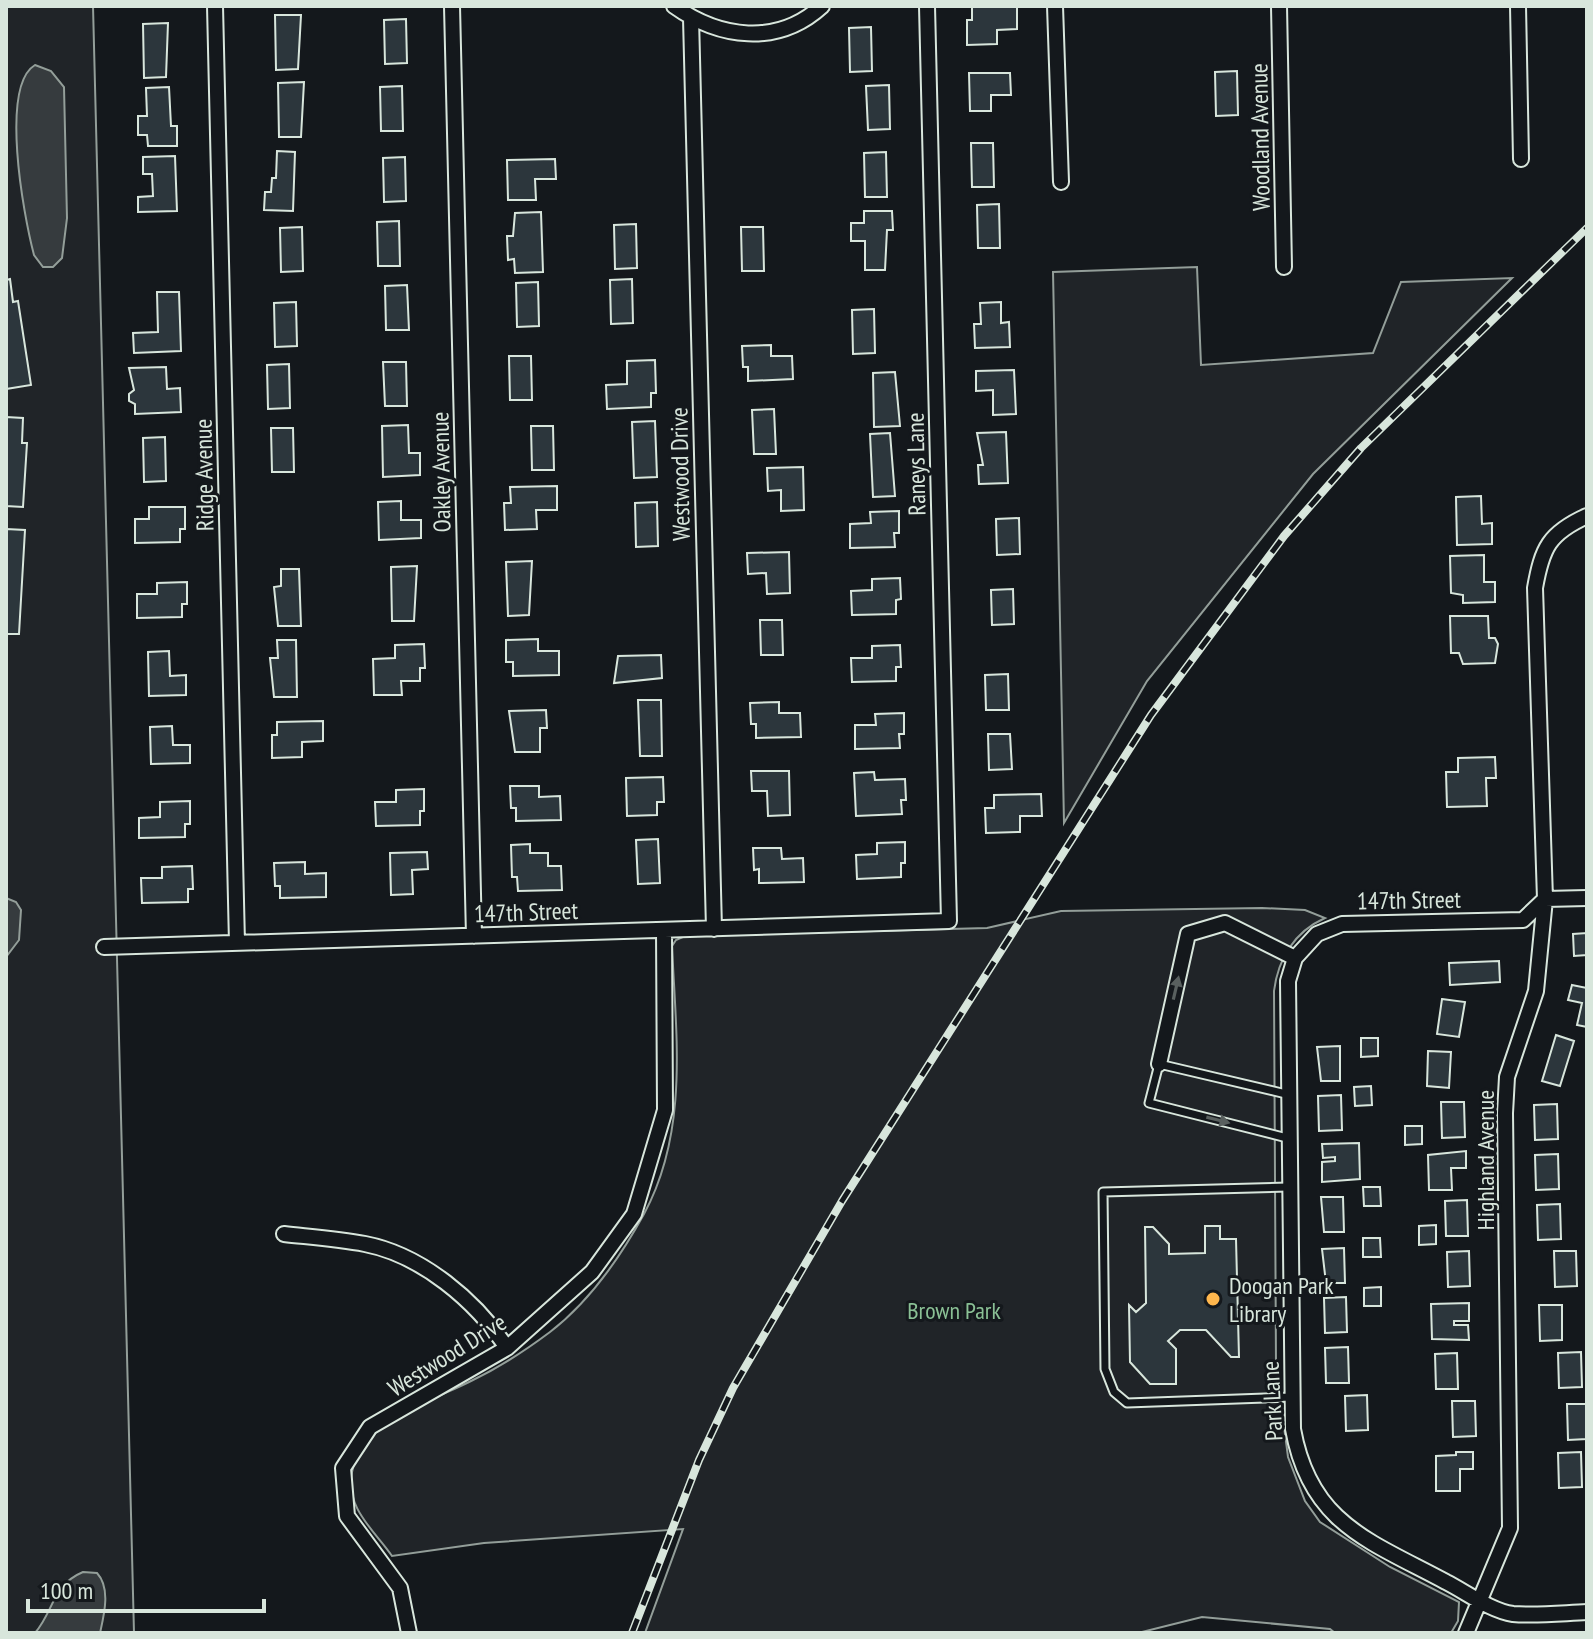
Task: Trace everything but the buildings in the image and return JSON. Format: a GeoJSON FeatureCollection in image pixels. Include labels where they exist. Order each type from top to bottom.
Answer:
{"type":"FeatureCollection","features":[{"type":"Feature","properties":{"kind":"street","name":"Ridge Avenue"},"geometry":{"type":"LineString","coordinates":[[215,6],[237,943]]}},
{"type":"Feature","properties":{"kind":"street","name":"Oakley Avenue"},"geometry":{"type":"LineString","coordinates":[[452,6],[474,936]]}},
{"type":"Feature","properties":{"kind":"street"},"geometry":{"type":"LineString","coordinates":[[674,6],[706,27],[749,35],[792,26],[822,6]]}},
{"type":"Feature","properties":{"kind":"street","name":"Raneys Lane"},"geometry":{"type":"LineString","coordinates":[[927,6],[949,921]]}},
{"type":"Feature","properties":{"kind":"street"},"geometry":{"type":"LineString","coordinates":[[1055,6],[1061,182]]}},
{"type":"Feature","properties":{"kind":"street","name":"Woodland Avenue"},"geometry":{"type":"LineString","coordinates":[[1279,6],[1284,267]]}},
{"type":"Feature","properties":{"kind":"street"},"geometry":{"type":"LineString","coordinates":[[1518,6],[1521,159]]}},
{"type":"Feature","properties":{"kind":"street","name":"Westwood Drive"},"geometry":{"type":"LineString","coordinates":[[691,18],[714,929]]}},
{"type":"Feature","properties":{"kind":"street","name":"Highland Avenue"},"geometry":{"type":"LineString","coordinates":[[1466,1633],[1510,1528],[1507,1077],[1536,991],[1545,899],[1535,588],[1542,550],[1567,525],[1587,516]]}},
{"type":"Feature","properties":{"kind":"street"},"geometry":{"type":"LineString","coordinates":[[1545,899],[1587,898]]}},
{"type":"Feature","properties":{"kind":"street","name":"147th Street"},"geometry":{"type":"LineString","coordinates":[[1295,958],[1317,934],[1342,924],[1523,920],[1545,899]]}},
{"type":"Feature","properties":{"kind":"street","name":"147th Street"},"geometry":{"type":"LineString","coordinates":[[104,947],[949,921]]}},
{"type":"Feature","properties":{"kind":"street"},"geometry":{"type":"LineString","coordinates":[[1159,1064],[1188,934],[1225,923],[1295,958]]}},
{"type":"Feature","properties":{"kind":"street","name":"Westwood Drive"},"geometry":{"type":"LineString","coordinates":[[409,1633],[400,1588],[347,1516],[343,1468],[370,1427],[507,1348],[592,1272],[634,1214],[665,1110],[664,930]]}},
{"type":"Feature","properties":{"kind":"street","name":"Park Lane"},"geometry":{"type":"LineString","coordinates":[[1295,958],[1288,981],[1286,1094],[1292,1397],[1295,1440],[1304,1471],[1311,1485],[1346,1528],[1482,1601],[1510,1614],[1587,1612]]}},
{"type":"Feature","properties":{"kind":"street"},"geometry":{"type":"LineString","coordinates":[[284,1234],[368,1244],[422,1267],[475,1307],[507,1348]]}},
{"type":"Feature","properties":{"kind":"lane"},"geometry":{"type":"LineString","coordinates":[[1286,1094],[1159,1064],[1149,1103],[1287,1138]]}},
{"type":"Feature","properties":{"kind":"lane"},"geometry":{"type":"LineString","coordinates":[[1288,1187],[1103,1192],[1105,1369],[1114,1392],[1127,1403],[1292,1397]]}},
{"type":"Feature","properties":{"kind":"green space"},"geometry":{"type":"Polygon","coordinates":[[[6,6],[93,6],[134,1633],[6,1633],[6,6]]]}},
{"type":"Feature","properties":{"kind":"green space"},"geometry":{"type":"Polygon","coordinates":[[[1197,267],[1201,365],[1373,353],[1401,282],[1512,278],[1313,474],[1147,681],[1064,823],[1053,272],[1197,267]]]}},
{"type":"Feature","properties":{"kind":"green space","name":"Brown Park"},"geometry":{"type":"Polygon","coordinates":[[[1305,910],[1325,918],[1305,931],[1289,948],[1279,968],[1274,991],[1276,1365],[1288,1457],[1305,1501],[1320,1522],[1390,1567],[1459,1602],[1458,1621],[1451,1633],[1335,1633],[1330,1629],[1202,1617],[1138,1633],[645,1633],[683,1529],[484,1543],[392,1556],[363,1518],[353,1497],[352,1472],[358,1454],[370,1439],[401,1414],[493,1370],[550,1332],[578,1307],[603,1278],[644,1214],[668,1150],[674,1116],[677,1048],[672,946],[676,940],[685,936],[987,928],[1061,911],[1305,910]]]}},
{"type":"Feature","properties":{"kind":"shaded area"},"geometry":{"type":"Polygon","coordinates":[[[35,65],[51,71],[64,87],[67,218],[62,258],[53,267],[43,267],[34,255],[17,152],[19,98],[24,77],[35,65]]]}},
{"type":"Feature","properties":{"kind":"shaded area"},"geometry":{"type":"Polygon","coordinates":[[[6,898],[16,902],[21,910],[19,940],[6,957],[6,898]]]}},
{"type":"Feature","properties":{"kind":"shaded area"},"geometry":{"type":"Polygon","coordinates":[[[83,1572],[97,1573],[104,1586],[100,1633],[35,1633],[59,1591],[83,1572]]]}},
{"type":"Feature","properties":{"kind":"railway"},"geometry":{"type":"LineString","coordinates":[[632,1633],[699,1460],[733,1388],[842,1201],[1151,715],[1284,536],[1361,448],[1587,228]]}},
{"type":"Feature","properties":{"kind":"place","name":"Doogan Park Library"},"geometry":{"type":"Point","coordinates":[1213,1299]}}]}
